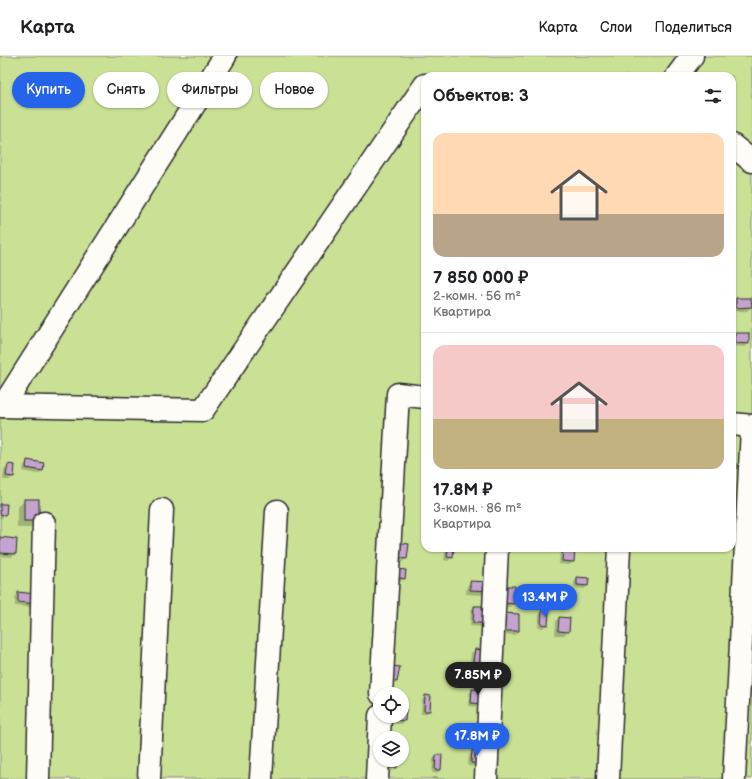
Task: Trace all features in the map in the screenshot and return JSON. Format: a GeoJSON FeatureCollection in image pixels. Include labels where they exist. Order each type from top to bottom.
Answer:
{"type":"FeatureCollection","features":[{"type":"Feature","properties":{"kind":"street"},"geometry":{"type":"LineString","coordinates":[[2,406],[225,56]]}},
{"type":"Feature","properties":{"kind":"street"},"geometry":{"type":"LineString","coordinates":[[680,72],[692,56]]}},
{"type":"Feature","properties":{"kind":"street"},"geometry":{"type":"LineString","coordinates":[[2,406],[203,410],[421,92]]}},
{"type":"Feature","properties":{"kind":"street"},"geometry":{"type":"LineString","coordinates":[[381,687],[398,394],[421,397]]}},
{"type":"Feature","properties":{"kind":"street"},"geometry":{"type":"LineString","coordinates":[[736,424],[752,426]]}},
{"type":"Feature","properties":{"kind":"street"},"geometry":{"type":"LineString","coordinates":[[734,779],[752,429]]}},
{"type":"Feature","properties":{"kind":"street"},"geometry":{"type":"LineString","coordinates":[[149,779],[162,510]]}},
{"type":"Feature","properties":{"kind":"street"},"geometry":{"type":"LineString","coordinates":[[261,779],[277,511]]}},
{"type":"Feature","properties":{"kind":"street"},"geometry":{"type":"LineString","coordinates":[[38,779],[44,523]]}},
{"type":"Feature","properties":{"kind":"street"},"geometry":{"type":"LineString","coordinates":[[486,779],[497,552]]}},
{"type":"Feature","properties":{"kind":"street"},"geometry":{"type":"LineString","coordinates":[[608,779],[619,552]]}},
{"type":"Feature","properties":{"kind":"street"},"geometry":{"type":"LineString","coordinates":[[377,779],[380,723]]}},
{"type":"Feature","properties":{"kind":"green space"},"geometry":{"type":"Polygon","coordinates":[[[0,56],[752,56],[752,779],[0,779],[0,56]]]}},
{"type":"Feature","properties":{"kind":"building"},"geometry":{"type":"Polygon","coordinates":[[[736,298],[751,298],[752,307],[736,308],[736,298]]]}},
{"type":"Feature","properties":{"kind":"building"},"geometry":{"type":"Polygon","coordinates":[[[736,333],[749,333],[749,344],[736,343],[736,333]]]}},
{"type":"Feature","properties":{"kind":"building"},"geometry":{"type":"Polygon","coordinates":[[[27,460],[44,463],[43,471],[26,468],[27,460]]]}},
{"type":"Feature","properties":{"kind":"building"},"geometry":{"type":"Polygon","coordinates":[[[8,464],[15,465],[14,477],[6,476],[8,464]]]}},
{"type":"Feature","properties":{"kind":"building"},"geometry":{"type":"Polygon","coordinates":[[[24,499],[39,499],[39,521],[24,521],[24,499]]]}},
{"type":"Feature","properties":{"kind":"building"},"geometry":{"type":"Polygon","coordinates":[[[0,504],[7,504],[6,515],[0,514],[0,504]]]}},
{"type":"Feature","properties":{"kind":"building"},"geometry":{"type":"Polygon","coordinates":[[[0,537],[17,539],[16,554],[0,553],[0,537]]]}},
{"type":"Feature","properties":{"kind":"building"},"geometry":{"type":"Polygon","coordinates":[[[395,542],[409,544],[407,559],[393,557],[395,542]]]}},
{"type":"Feature","properties":{"kind":"building"},"geometry":{"type":"Polygon","coordinates":[[[448,552],[454,552],[453,558],[447,557],[448,552]]]}},
{"type":"Feature","properties":{"kind":"building"},"geometry":{"type":"Polygon","coordinates":[[[563,552],[575,552],[574,562],[562,561],[563,552]]]}},
{"type":"Feature","properties":{"kind":"building"},"geometry":{"type":"Polygon","coordinates":[[[396,569],[406,570],[405,579],[395,577],[396,569]]]}},
{"type":"Feature","properties":{"kind":"building"},"geometry":{"type":"Polygon","coordinates":[[[577,577],[589,578],[588,586],[577,585],[577,577]]]}},
{"type":"Feature","properties":{"kind":"building"},"geometry":{"type":"Polygon","coordinates":[[[470,581],[490,582],[490,591],[470,590],[470,581]]]}},
{"type":"Feature","properties":{"kind":"building"},"geometry":{"type":"Polygon","coordinates":[[[503,586],[515,586],[514,604],[503,603],[503,586]]]}},
{"type":"Feature","properties":{"kind":"building"},"geometry":{"type":"Polygon","coordinates":[[[18,592],[35,594],[35,604],[18,602],[18,592]]]}},
{"type":"Feature","properties":{"kind":"building"},"geometry":{"type":"Polygon","coordinates":[[[474,606],[487,606],[487,623],[473,623],[474,606]]]}},
{"type":"Feature","properties":{"kind":"building"},"geometry":{"type":"Polygon","coordinates":[[[542,610],[549,611],[548,625],[541,624],[542,610]]]}},
{"type":"Feature","properties":{"kind":"building"},"geometry":{"type":"Polygon","coordinates":[[[504,613],[519,614],[519,631],[503,631],[504,613]]]}},
{"type":"Feature","properties":{"kind":"building"},"geometry":{"type":"Polygon","coordinates":[[[559,617],[570,618],[569,632],[558,631],[559,617]]]}},
{"type":"Feature","properties":{"kind":"building"},"geometry":{"type":"Polygon","coordinates":[[[475,649],[483,650],[481,663],[473,662],[475,649]]]}},
{"type":"Feature","properties":{"kind":"building"},"geometry":{"type":"Polygon","coordinates":[[[393,666],[400,667],[397,682],[391,681],[393,666]]]}},
{"type":"Feature","properties":{"kind":"building"},"geometry":{"type":"Polygon","coordinates":[[[472,689],[486,690],[485,704],[471,703],[472,689]]]}},
{"type":"Feature","properties":{"kind":"building"},"geometry":{"type":"Polygon","coordinates":[[[425,695],[431,696],[430,711],[424,711],[425,695]]]}},
{"type":"Feature","properties":{"kind":"building"},"geometry":{"type":"Polygon","coordinates":[[[472,750],[484,752],[483,764],[471,763],[472,750]]]}},
{"type":"Feature","properties":{"kind":"building"},"geometry":{"type":"Polygon","coordinates":[[[436,755],[442,755],[441,770],[435,770],[436,755]]]}}]}
